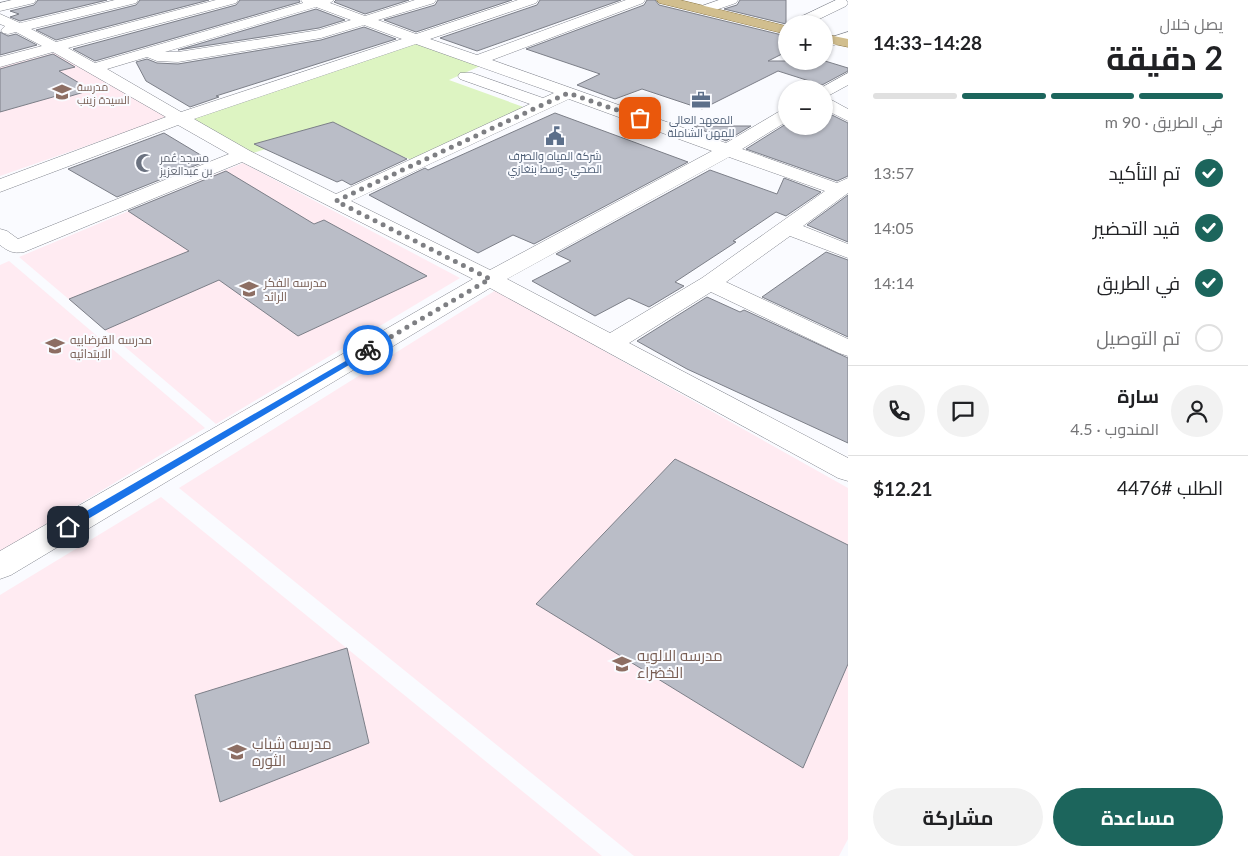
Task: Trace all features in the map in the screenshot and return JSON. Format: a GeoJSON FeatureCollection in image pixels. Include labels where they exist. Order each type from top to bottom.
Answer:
{"type":"FeatureCollection","features":[{"type":"Feature","properties":{"kind":"main road"},"geometry":{"type":"LineString","coordinates":[[664,0],[778,26]]}},
{"type":"Feature","properties":{"kind":"street"},"geometry":{"type":"LineString","coordinates":[[0,7],[29,0]]}},
{"type":"Feature","properties":{"kind":"street"},"geometry":{"type":"LineString","coordinates":[[6,26],[131,0]]}},
{"type":"Feature","properties":{"kind":"street"},"geometry":{"type":"LineString","coordinates":[[0,62],[231,0]]}},
{"type":"Feature","properties":{"kind":"street"},"geometry":{"type":"LineString","coordinates":[[148,52],[156,56],[178,57],[321,34],[429,0]]}},
{"type":"Feature","properties":{"kind":"street"},"geometry":{"type":"LineString","coordinates":[[0,186],[180,118],[531,0]]}},
{"type":"Feature","properties":{"kind":"street"},"geometry":{"type":"LineString","coordinates":[[479,60],[638,0]]}},
{"type":"Feature","properties":{"kind":"street"},"geometry":{"type":"LineString","coordinates":[[704,10],[731,0]]}},
{"type":"Feature","properties":{"kind":"street"},"geometry":{"type":"LineString","coordinates":[[93,68],[318,1],[364,20],[568,93],[844,187]]}},
{"type":"Feature","properties":{"kind":"street"},"geometry":{"type":"LineString","coordinates":[[814,15],[840,2]]}},
{"type":"Feature","properties":{"kind":"street"},"geometry":{"type":"LineString","coordinates":[[6,26],[93,68],[243,155],[490,279],[848,471]]}},
{"type":"Feature","properties":{"kind":"street"},"geometry":{"type":"LineString","coordinates":[[321,34],[370,53]]}},
{"type":"Feature","properties":{"kind":"street"},"geometry":{"type":"LineString","coordinates":[[466,76],[544,104]]}},
{"type":"Feature","properties":{"kind":"street"},"geometry":{"type":"LineString","coordinates":[[835,89],[848,78]]}},
{"type":"Feature","properties":{"kind":"street"},"geometry":{"type":"LineString","coordinates":[[336,201],[568,93]]}},
{"type":"Feature","properties":{"kind":"street"},"geometry":{"type":"LineString","coordinates":[[833,107],[848,116]]}},
{"type":"Feature","properties":{"kind":"street"},"geometry":{"type":"LineString","coordinates":[[0,566],[490,279],[729,149],[778,120]]}},
{"type":"Feature","properties":{"kind":"street"},"geometry":{"type":"LineString","coordinates":[[5,245],[243,155]]}},
{"type":"Feature","properties":{"kind":"street"},"geometry":{"type":"LineString","coordinates":[[610,344],[710,283],[844,187]]}},
{"type":"Feature","properties":{"kind":"street"},"geometry":{"type":"LineString","coordinates":[[787,227],[848,252]]}},
{"type":"Feature","properties":{"kind":"street"},"geometry":{"type":"LineString","coordinates":[[710,283],[848,348]]}},
{"type":"Feature","properties":{"kind":"shaded area","name":"مدرسة السيدة زينب"},"geometry":{"type":"Polygon","coordinates":[[[54,53],[169,117],[0,176],[0,67],[54,53]]]}},
{"type":"Feature","properties":{"kind":"shaded area","name":"مدرسه الفكر الرائد"},"geometry":{"type":"Polygon","coordinates":[[[243,163],[460,278],[216,424],[19,257],[243,163]]]}},
{"type":"Feature","properties":{"kind":"shaded area","name":"مدرسه القرضابيه الابتدائيه"},"geometry":{"type":"Polygon","coordinates":[[[9,261],[205,428],[0,552],[0,265],[9,261]]]}},
{"type":"Feature","properties":{"kind":"shaded area","name":"مدرسه الالويه الخضراء"},"geometry":{"type":"Polygon","coordinates":[[[496,290],[848,488],[848,839],[839,856],[634,856],[179,488],[496,290]]]}},
{"type":"Feature","properties":{"kind":"shaded area","name":"مدرسه شباب الثوره"},"geometry":{"type":"Polygon","coordinates":[[[161,497],[602,856],[0,856],[0,595],[161,497]]]}},
{"type":"Feature","properties":{"kind":"green space"},"geometry":{"type":"Polygon","coordinates":[[[416,38],[487,63],[449,80],[529,109],[417,162],[330,128],[247,155],[180,118],[416,38]]]}},
{"type":"Feature","properties":{"kind":"building"},"geometry":{"type":"Polygon","coordinates":[[[38,0],[107,0],[20,21],[10,17],[19,14],[10,11],[34,5],[38,0]]]}},
{"type":"Feature","properties":{"kind":"building"},"geometry":{"type":"Polygon","coordinates":[[[140,0],[209,0],[56,40],[36,30],[136,5],[140,0]]]}},
{"type":"Feature","properties":{"kind":"building"},"geometry":{"type":"Polygon","coordinates":[[[240,0],[299,0],[300,2],[95,61],[73,49],[236,5],[240,0]]]}},
{"type":"Feature","properties":{"kind":"building"},"geometry":{"type":"Polygon","coordinates":[[[336,0],[409,0],[365,14],[334,2],[336,0]]]}},
{"type":"Feature","properties":{"kind":"building"},"geometry":{"type":"Polygon","coordinates":[[[438,0],[512,0],[416,32],[384,20],[435,5],[438,0]]]}},
{"type":"Feature","properties":{"kind":"building"},"geometry":{"type":"Polygon","coordinates":[[[540,0],[621,0],[477,51],[440,38],[537,5],[540,0]]]}},
{"type":"Feature","properties":{"kind":"building"},"geometry":{"type":"Polygon","coordinates":[[[647,0],[655,0],[659,5],[778,34],[778,56],[768,61],[778,61],[778,70],[833,70],[833,63],[848,68],[848,71],[831,80],[806,80],[778,71],[702,109],[642,89],[615,99],[577,85],[600,74],[526,49],[644,5],[647,0]]]}},
{"type":"Feature","properties":{"kind":"building"},"geometry":{"type":"Polygon","coordinates":[[[740,0],[786,0],[786,15],[778,15],[778,22],[724,9],[737,5],[740,0]]]}},
{"type":"Feature","properties":{"kind":"building"},"geometry":{"type":"Polygon","coordinates":[[[316,9],[345,20],[319,28],[178,50],[316,9]]]}},
{"type":"Feature","properties":{"kind":"building"},"geometry":{"type":"Polygon","coordinates":[[[364,27],[396,39],[216,96],[219,97],[190,107],[146,81],[136,62],[147,59],[157,63],[178,64],[321,40],[364,27]]]}},
{"type":"Feature","properties":{"kind":"building"},"geometry":{"type":"Polygon","coordinates":[[[0,32],[8,36],[16,34],[37,45],[0,55],[0,32]]]}},
{"type":"Feature","properties":{"kind":"building"},"geometry":{"type":"Polygon","coordinates":[[[53,54],[75,67],[59,71],[91,90],[64,98],[60,95],[0,112],[0,69],[53,54]]]}},
{"type":"Feature","properties":{"kind":"building"},"geometry":{"type":"Polygon","coordinates":[[[555,113],[688,162],[534,244],[513,235],[478,253],[369,195],[425,168],[428,170],[555,113]]]}},
{"type":"Feature","properties":{"kind":"building"},"geometry":{"type":"Polygon","coordinates":[[[833,116],[848,123],[848,176],[837,181],[746,149],[778,129],[778,135],[833,135],[833,116]]]}},
{"type":"Feature","properties":{"kind":"building"},"geometry":{"type":"Polygon","coordinates":[[[333,122],[407,159],[351,185],[342,180],[337,182],[254,144],[333,122]]]}},
{"type":"Feature","properties":{"kind":"building"},"geometry":{"type":"Polygon","coordinates":[[[694,126],[751,126],[726,141],[694,126]]]}},
{"type":"Feature","properties":{"kind":"building","name":"مسجد عُمر بن عبدالعزيز"},"geometry":{"type":"Polygon","coordinates":[[[164,133],[209,160],[117,197],[68,169],[164,133]]]}},
{"type":"Feature","properties":{"kind":"building"},"geometry":{"type":"Polygon","coordinates":[[[710,170],[777,194],[784,178],[821,192],[786,216],[776,212],[733,241],[736,242],[675,282],[684,286],[649,307],[629,298],[595,316],[532,281],[571,261],[556,254],[710,170]]]}},
{"type":"Feature","properties":{"kind":"building"},"geometry":{"type":"Polygon","coordinates":[[[226,171],[314,224],[324,220],[427,276],[298,336],[219,280],[105,330],[69,299],[189,251],[128,211],[226,171]]]}},
{"type":"Feature","properties":{"kind":"building"},"geometry":{"type":"Polygon","coordinates":[[[848,195],[848,242],[807,225],[848,195]]]}},
{"type":"Feature","properties":{"kind":"building"},"geometry":{"type":"Polygon","coordinates":[[[826,252],[848,260],[848,337],[762,297],[826,252]]]}},
{"type":"Feature","properties":{"kind":"building"},"geometry":{"type":"Polygon","coordinates":[[[707,297],[740,312],[744,310],[848,358],[848,443],[687,369],[637,341],[707,297]]]}},
{"type":"Feature","properties":{"kind":"building"},"geometry":{"type":"Polygon","coordinates":[[[675,459],[848,545],[848,664],[803,768],[536,604],[675,459]]]}},
{"type":"Feature","properties":{"kind":"building"},"geometry":{"type":"Polygon","coordinates":[[[347,648],[369,743],[220,802],[195,695],[347,648]]]}},
{"type":"Feature","properties":{"kind":"way so far"},"geometry":{"type":"LineString","coordinates":[[368,350],[490,279],[336,201],[568,93],[640,118]]}},
{"type":"Feature","properties":{"kind":"place","name":"مدرسة السيدة زينب"},"geometry":{"type":"Point","coordinates":[62,92]}},
{"type":"Feature","properties":{"kind":"place","name":"المعهد العالي للمهن الشاملة"},"geometry":{"type":"Point","coordinates":[701,100]}},
{"type":"Feature","properties":{"kind":"place","name":"شركة المياه والصرف الصحي -وسط بنغازي"},"geometry":{"type":"Point","coordinates":[555,136]}},
{"type":"Feature","properties":{"kind":"place","name":"مسجد عُمر بن عبدالعزيز"},"geometry":{"type":"Point","coordinates":[145,163]}},
{"type":"Feature","properties":{"kind":"place","name":"مدرسه الفكر الرائد"},"geometry":{"type":"Point","coordinates":[249,289]}},
{"type":"Feature","properties":{"kind":"place","name":"مدرسه القرضابيه الابتدائيه"},"geometry":{"type":"Point","coordinates":[55,346]}},
{"type":"Feature","properties":{"kind":"place","name":"مدرسه الالويه الخضراء"},"geometry":{"type":"Point","coordinates":[622,664]}},
{"type":"Feature","properties":{"kind":"place","name":"مدرسه شباب الثوره"},"geometry":{"type":"Point","coordinates":[237,752]}},
{"type":"Feature","properties":{"kind":"route"},"geometry":{"type":"LineString","coordinates":[[68,527],[368,350]]}}]}
